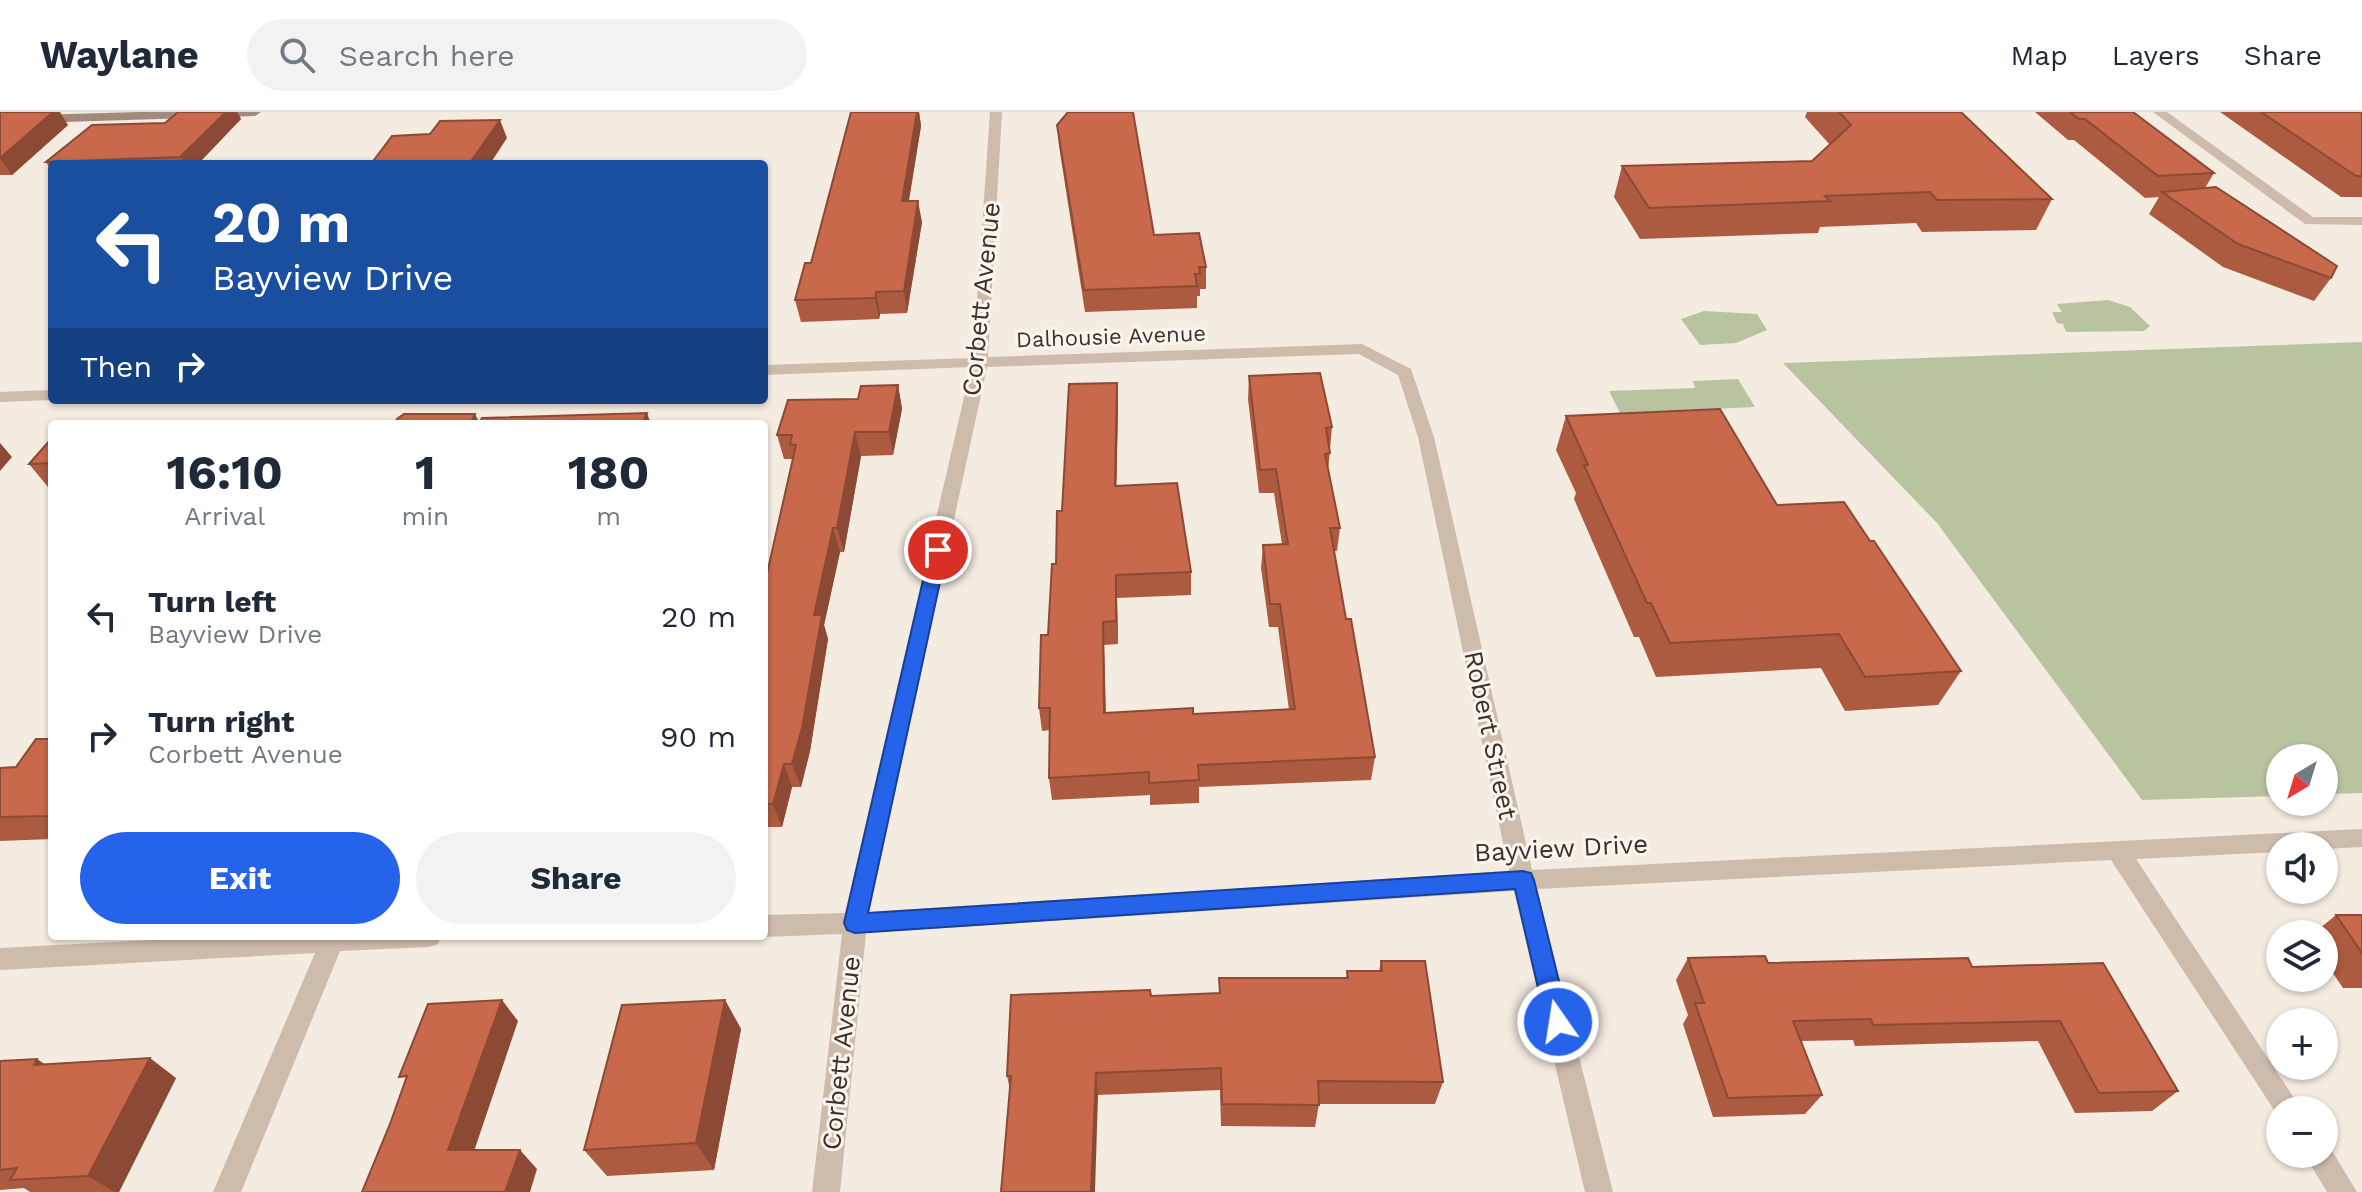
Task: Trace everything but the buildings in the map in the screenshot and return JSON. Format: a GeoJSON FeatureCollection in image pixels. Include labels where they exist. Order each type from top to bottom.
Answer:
{"type":"FeatureCollection","features":[{"type":"Feature","properties":{"kind":"main road"},"geometry":{"type":"LineString","coordinates":[[0,120],[255,112]]}},
{"type":"Feature","properties":{"kind":"street","name":"Corbett Avenue"},"geometry":{"type":"LineString","coordinates":[[826,1192],[855,923],[980,363],[996,112]]}},
{"type":"Feature","properties":{"kind":"street"},"geometry":{"type":"LineString","coordinates":[[2159,112],[2310,221],[2362,221]]}},
{"type":"Feature","properties":{"kind":"street","name":"Dalhousie Avenue"},"geometry":{"type":"LineString","coordinates":[[768,370],[1362,349],[1405,372]]}},
{"type":"Feature","properties":{"kind":"street","name":"Robert Street"},"geometry":{"type":"LineString","coordinates":[[1405,372],[1426,437],[1523,880],[1599,1192]]}},
{"type":"Feature","properties":{"kind":"street"},"geometry":{"type":"LineString","coordinates":[[0,397],[48,395]]}},
{"type":"Feature","properties":{"kind":"street","name":"Bayview Drive"},"geometry":{"type":"LineString","coordinates":[[768,926],[855,923],[1523,880],[2362,838]]}},
{"type":"Feature","properties":{"kind":"street"},"geometry":{"type":"LineString","coordinates":[[2117,850],[2280,1096]]}},
{"type":"Feature","properties":{"kind":"street"},"geometry":{"type":"LineString","coordinates":[[0,959],[316,940]]}},
{"type":"Feature","properties":{"kind":"street"},"geometry":{"type":"LineString","coordinates":[[227,1192],[333,940]]}},
{"type":"Feature","properties":{"kind":"street"},"geometry":{"type":"LineString","coordinates":[[2327,1168],[2343,1192]]}},
{"type":"Feature","properties":{"kind":"green space"},"geometry":{"type":"Polygon","coordinates":[[[2108,300],[2130,307],[2150,326],[2144,331],[2066,332],[2052,312],[2062,312],[2057,304],[2108,300]]]}},
{"type":"Feature","properties":{"kind":"green space"},"geometry":{"type":"Polygon","coordinates":[[[1704,311],[1757,314],[1767,330],[1736,343],[1700,345],[1681,319],[1704,311]]]}},
{"type":"Feature","properties":{"kind":"green space"},"geometry":{"type":"Polygon","coordinates":[[[2362,342],[2362,793],[2338,794],[2338,744],[2266,744],[2266,796],[2142,800],[1937,523],[1783,363],[2362,342]]]}},
{"type":"Feature","properties":{"kind":"green space"},"geometry":{"type":"Polygon","coordinates":[[[1738,379],[1755,407],[1714,409],[1626,425],[1609,391],[1695,388],[1693,381],[1738,379]]]}},
{"type":"Feature","properties":{"kind":"route"},"geometry":{"type":"LineString","coordinates":[[938,550],[855,923],[1523,880],[1558,1022]]}}]}
